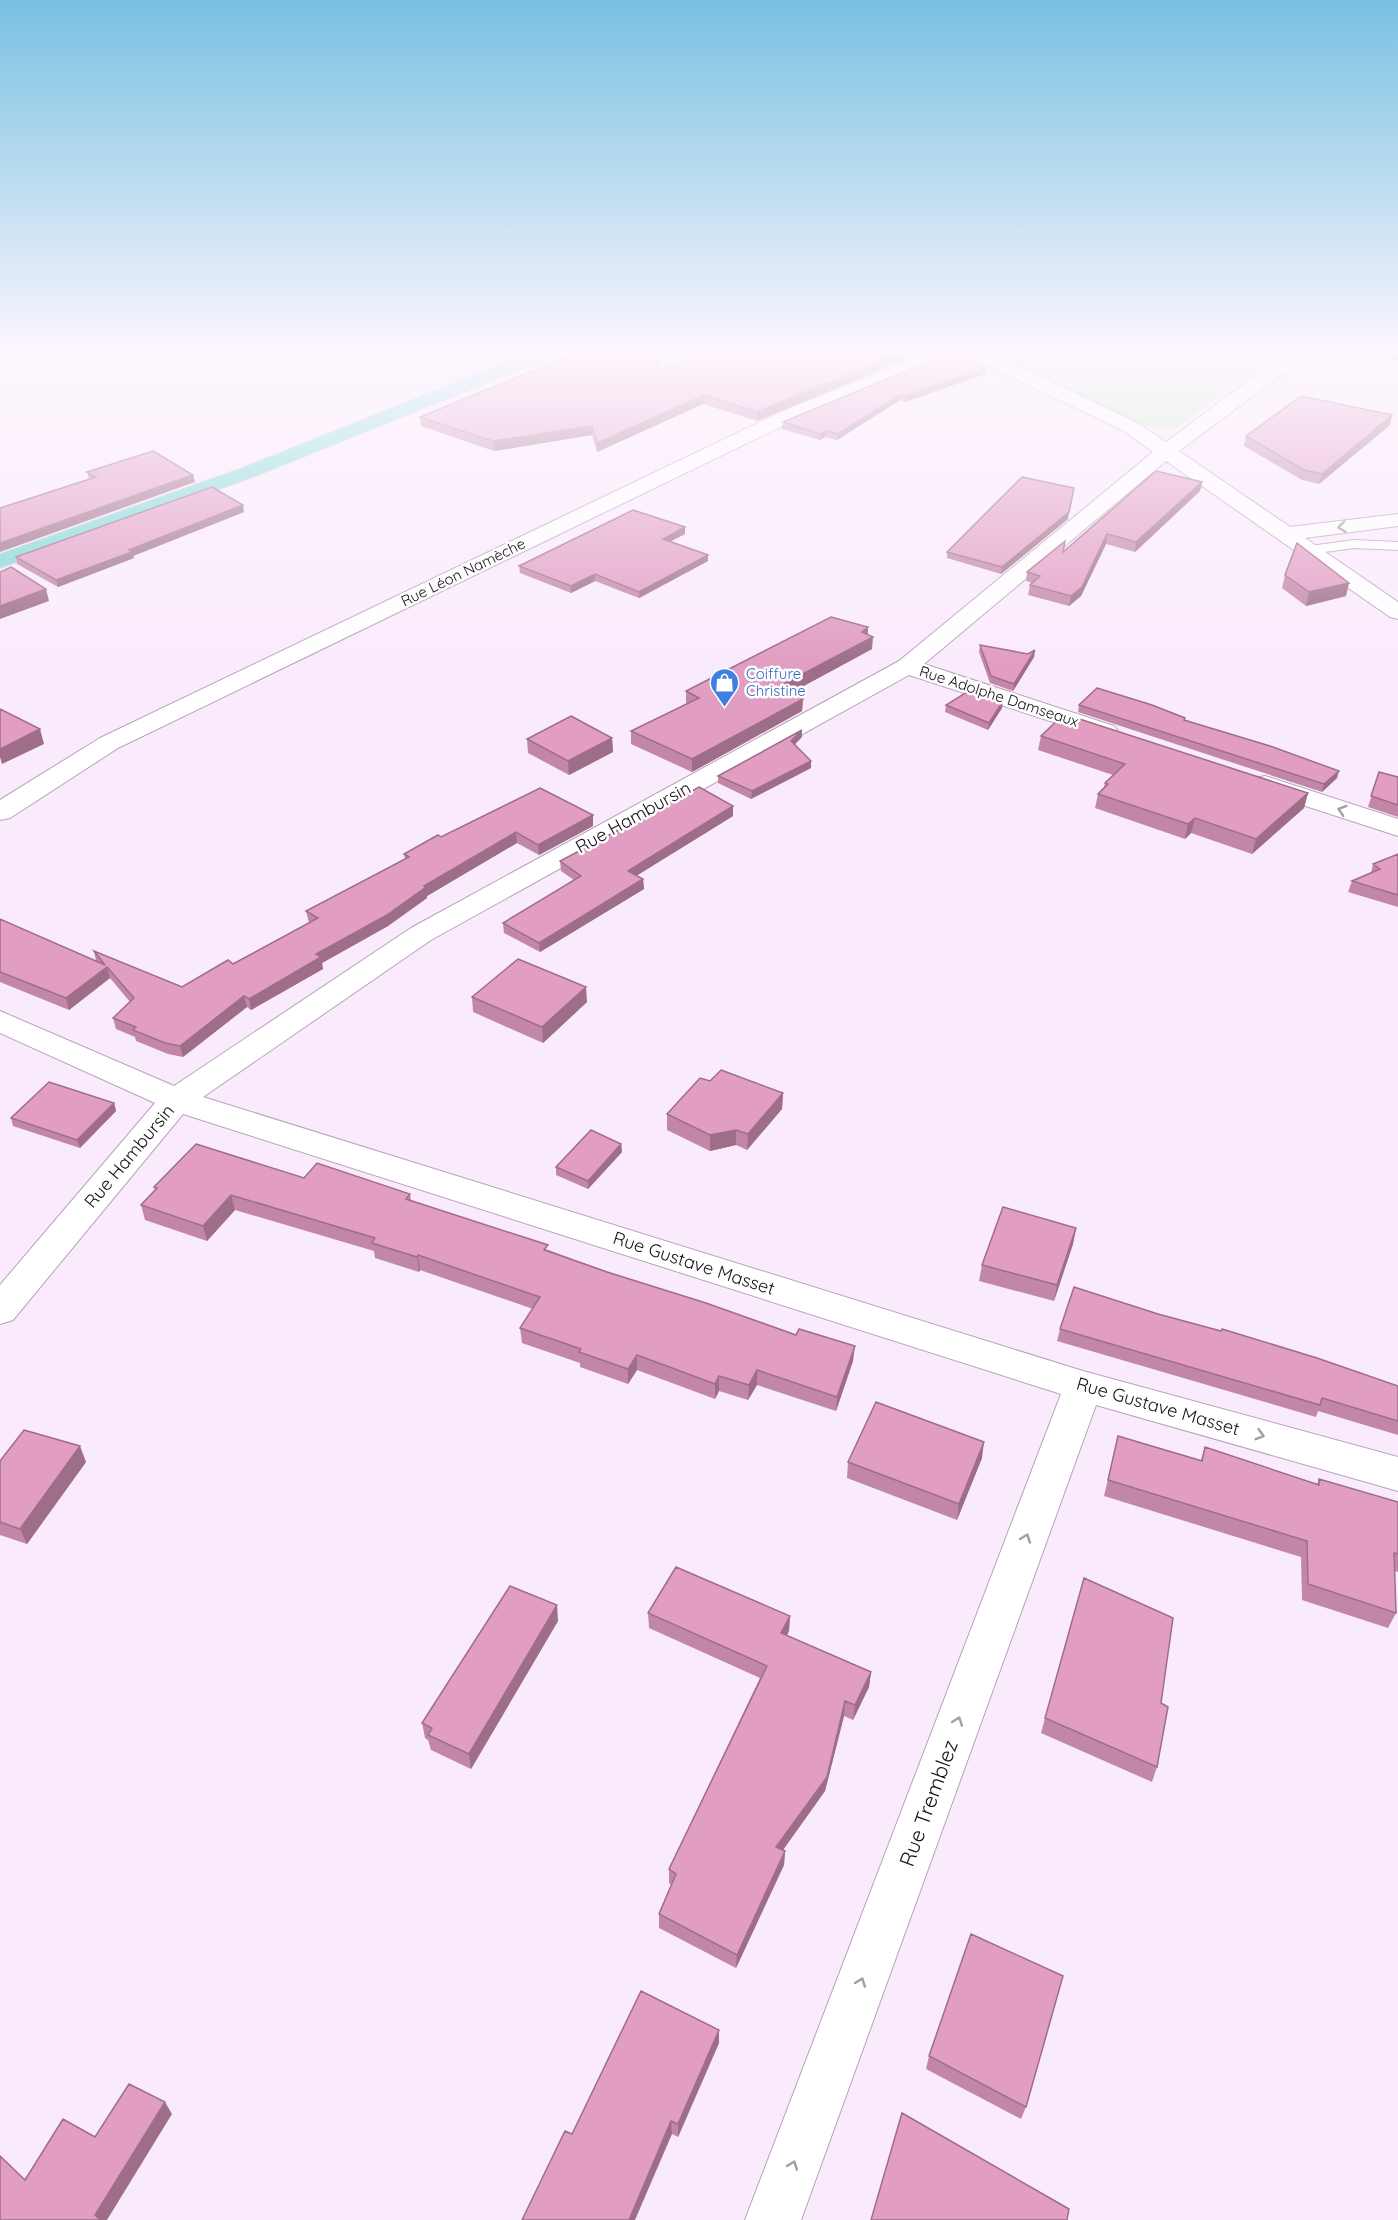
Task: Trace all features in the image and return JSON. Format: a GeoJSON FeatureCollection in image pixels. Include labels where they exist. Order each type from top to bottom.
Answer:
{"type":"FeatureCollection","features":[{"type":"Feature","properties":{"kind":"main road"},"geometry":{"type":"LineString","coordinates":[[0,561],[282,459]]}},
{"type":"Feature","properties":{"kind":"street","name":"Rue Léon Namèche"},"geometry":{"type":"LineString","coordinates":[[0,812],[109,743],[699,459]]}},
{"type":"Feature","properties":{"kind":"street","name":"Rue Hambursin"},"geometry":{"type":"LineString","coordinates":[[0,1310],[176,1100],[421,934],[907,666],[1157,459]]}},
{"type":"Feature","properties":{"kind":"street"},"geometry":{"type":"LineString","coordinates":[[1177,459],[1396,607]]}},
{"type":"Feature","properties":{"kind":"street"},"geometry":{"type":"LineString","coordinates":[[1287,534],[1398,520]]}},
{"type":"Feature","properties":{"kind":"street","name":"Rue Adolphe Damseaux"},"geometry":{"type":"LineString","coordinates":[[907,666],[1130,740]]}},
{"type":"Feature","properties":{"kind":"street"},"geometry":{"type":"LineString","coordinates":[[1242,776],[1398,828]]}},
{"type":"Feature","properties":{"kind":"street","name":"Rue Gustave Masset"},"geometry":{"type":"LineString","coordinates":[[0,1021],[176,1100],[1083,1386],[1398,1474]]}},
{"type":"Feature","properties":{"kind":"street","name":"Rue Tremblez"},"geometry":{"type":"LineString","coordinates":[[773,2220],[1083,1386]]}},
{"type":"Feature","properties":{"kind":"lane"},"geometry":{"type":"LineString","coordinates":[[1310,550],[1354,544],[1398,546]]}},
{"type":"Feature","properties":{"kind":"building"},"geometry":{"type":"Polygon","coordinates":[[[129,459],[166,459],[193,475],[0,543],[0,508],[96,477],[87,472],[129,459]]]}},
{"type":"Feature","properties":{"kind":"building"},"geometry":{"type":"Polygon","coordinates":[[[1285,459],[1340,459],[1322,474],[1304,470],[1285,459]]]}},
{"type":"Feature","properties":{"kind":"building"},"geometry":{"type":"Polygon","coordinates":[[[1156,471],[1202,482],[1136,542],[1107,534],[1082,587],[1071,596],[1030,585],[1040,576],[1027,572],[1065,541],[1063,552],[1156,471]]]}},
{"type":"Feature","properties":{"kind":"building"},"geometry":{"type":"Polygon","coordinates":[[[1022,477],[1074,488],[1069,512],[1002,567],[947,552],[1022,477]]]}},
{"type":"Feature","properties":{"kind":"building"},"geometry":{"type":"Polygon","coordinates":[[[212,487],[243,505],[129,550],[132,552],[56,580],[16,557],[212,487]]]}},
{"type":"Feature","properties":{"kind":"building"},"geometry":{"type":"Polygon","coordinates":[[[633,510],[685,527],[663,539],[708,555],[639,592],[595,574],[571,586],[519,566],[633,510]]]}},
{"type":"Feature","properties":{"kind":"building"},"geometry":{"type":"Polygon","coordinates":[[[1297,543],[1349,583],[1309,592],[1285,575],[1297,543]]]}},
{"type":"Feature","properties":{"kind":"building"},"geometry":{"type":"Polygon","coordinates":[[[11,567],[46,589],[0,606],[0,572],[11,567]]]}},
{"type":"Feature","properties":{"kind":"building"},"geometry":{"type":"Polygon","coordinates":[[[831,617],[868,627],[862,632],[873,637],[778,687],[803,699],[692,759],[631,731],[699,698],[686,691],[831,617]]]}},
{"type":"Feature","properties":{"kind":"building"},"geometry":{"type":"Polygon","coordinates":[[[980,645],[1028,654],[1035,650],[1014,684],[991,676],[980,645]]]}},
{"type":"Feature","properties":{"kind":"building"},"geometry":{"type":"Polygon","coordinates":[[[1097,688],[1152,705],[1185,718],[1184,720],[1270,746],[1339,771],[1324,784],[1079,705],[1097,688]]]}},
{"type":"Feature","properties":{"kind":"building"},"geometry":{"type":"Polygon","coordinates":[[[970,690],[1003,701],[989,723],[946,705],[970,690]]]}},
{"type":"Feature","properties":{"kind":"building"},"geometry":{"type":"Polygon","coordinates":[[[0,709],[40,729],[0,749],[0,709]]]}},
{"type":"Feature","properties":{"kind":"building"},"geometry":{"type":"Polygon","coordinates":[[[1064,714],[1308,793],[1256,839],[1195,818],[1188,824],[1098,794],[1108,784],[1105,783],[1125,764],[1041,736],[1064,714]]]}},
{"type":"Feature","properties":{"kind":"building"},"geometry":{"type":"Polygon","coordinates":[[[571,716],[612,738],[568,761],[527,739],[571,716]]]}},
{"type":"Feature","properties":{"kind":"building"},"geometry":{"type":"Polygon","coordinates":[[[802,730],[791,741],[811,761],[752,791],[718,776],[802,730]]]}},
{"type":"Feature","properties":{"kind":"building"},"geometry":{"type":"Polygon","coordinates":[[[1379,772],[1398,777],[1398,805],[1371,796],[1379,772]]]}},
{"type":"Feature","properties":{"kind":"building"},"geometry":{"type":"Polygon","coordinates":[[[699,787],[733,806],[628,871],[643,879],[539,943],[503,923],[581,876],[560,861],[699,787]]]}},
{"type":"Feature","properties":{"kind":"building"},"geometry":{"type":"Polygon","coordinates":[[[540,788],[593,815],[538,845],[516,832],[424,886],[426,887],[387,915],[316,954],[321,957],[249,999],[244,996],[180,1046],[165,1043],[133,1030],[136,1027],[113,1018],[134,998],[107,967],[66,998],[0,972],[0,919],[105,965],[94,951],[182,987],[228,960],[233,964],[318,918],[306,911],[409,857],[404,854],[438,835],[441,837],[540,788]]]}},
{"type":"Feature","properties":{"kind":"building"},"geometry":{"type":"Polygon","coordinates":[[[1398,854],[1398,895],[1352,881],[1380,869],[1373,864],[1398,854]]]}},
{"type":"Feature","properties":{"kind":"building"},"geometry":{"type":"Polygon","coordinates":[[[518,959],[586,987],[542,1027],[472,997],[518,959]]]}},
{"type":"Feature","properties":{"kind":"building"},"geometry":{"type":"Polygon","coordinates":[[[721,1070],[783,1093],[748,1134],[736,1130],[710,1135],[667,1114],[700,1078],[710,1081],[721,1070]]]}},
{"type":"Feature","properties":{"kind":"building"},"geometry":{"type":"Polygon","coordinates":[[[49,1082],[114,1103],[77,1140],[11,1118],[49,1082]]]}},
{"type":"Feature","properties":{"kind":"building"},"geometry":{"type":"Polygon","coordinates":[[[591,1130],[621,1144],[588,1181],[556,1167],[591,1130]]]}},
{"type":"Feature","properties":{"kind":"building"},"geometry":{"type":"Polygon","coordinates":[[[196,1144],[304,1178],[317,1163],[410,1194],[406,1199],[548,1245],[544,1250],[607,1272],[706,1303],[796,1335],[799,1329],[855,1346],[837,1397],[757,1370],[749,1385],[719,1376],[715,1384],[637,1355],[628,1369],[579,1352],[581,1349],[520,1328],[540,1297],[418,1255],[417,1257],[372,1243],[375,1238],[231,1195],[203,1226],[141,1205],[157,1188],[154,1187],[196,1144]]]}},
{"type":"Feature","properties":{"kind":"building"},"geometry":{"type":"Polygon","coordinates":[[[1003,1207],[1076,1228],[1057,1285],[982,1265],[1003,1207]]]}},
{"type":"Feature","properties":{"kind":"building"},"geometry":{"type":"Polygon","coordinates":[[[1074,1287],[1158,1314],[1221,1331],[1222,1329],[1317,1358],[1398,1386],[1398,1421],[1322,1398],[1320,1405],[1060,1329],[1074,1287]]]}},
{"type":"Feature","properties":{"kind":"building"},"geometry":{"type":"Polygon","coordinates":[[[876,1402],[984,1442],[959,1504],[848,1462],[876,1402]]]}},
{"type":"Feature","properties":{"kind":"building"},"geometry":{"type":"Polygon","coordinates":[[[24,1430],[80,1446],[20,1529],[0,1522],[0,1461],[24,1430]]]}},
{"type":"Feature","properties":{"kind":"building"},"geometry":{"type":"Polygon","coordinates":[[[1118,1436],[1202,1461],[1205,1447],[1319,1485],[1319,1479],[1398,1502],[1398,1554],[1394,1553],[1396,1613],[1308,1584],[1307,1541],[1108,1480],[1118,1436]]]}},
{"type":"Feature","properties":{"kind":"building"},"geometry":{"type":"Polygon","coordinates":[[[676,1567],[790,1616],[781,1633],[871,1672],[855,1705],[845,1701],[827,1777],[776,1847],[785,1851],[737,1955],[659,1914],[676,1874],[669,1869],[767,1666],[648,1613],[676,1567]]]}},
{"type":"Feature","properties":{"kind":"building"},"geometry":{"type":"Polygon","coordinates":[[[1084,1578],[1173,1618],[1161,1703],[1168,1707],[1157,1767],[1045,1718],[1084,1578]]]}},
{"type":"Feature","properties":{"kind":"building"},"geometry":{"type":"Polygon","coordinates":[[[510,1586],[557,1605],[469,1754],[428,1735],[432,1728],[422,1723],[510,1586]]]}},
{"type":"Feature","properties":{"kind":"building"},"geometry":{"type":"Polygon","coordinates":[[[971,1934],[1063,1976],[1026,2107],[929,2056],[971,1934]]]}},
{"type":"Feature","properties":{"kind":"building"},"geometry":{"type":"Polygon","coordinates":[[[641,1991],[719,2030],[678,2124],[671,2121],[629,2220],[522,2220],[565,2131],[572,2134],[641,1991]]]}},
{"type":"Feature","properties":{"kind":"building"},"geometry":{"type":"Polygon","coordinates":[[[129,2084],[165,2102],[95,2215],[100,2220],[0,2220],[0,2156],[25,2180],[63,2119],[95,2137],[129,2084]]]}},
{"type":"Feature","properties":{"kind":"building"},"geometry":{"type":"Polygon","coordinates":[[[902,2113],[1069,2209],[1067,2220],[871,2220],[902,2113]]]}},
{"type":"Feature","properties":{"kind":"place","name":"Coiffure Christine"},"geometry":{"type":"Point","coordinates":[725,708]}}]}
